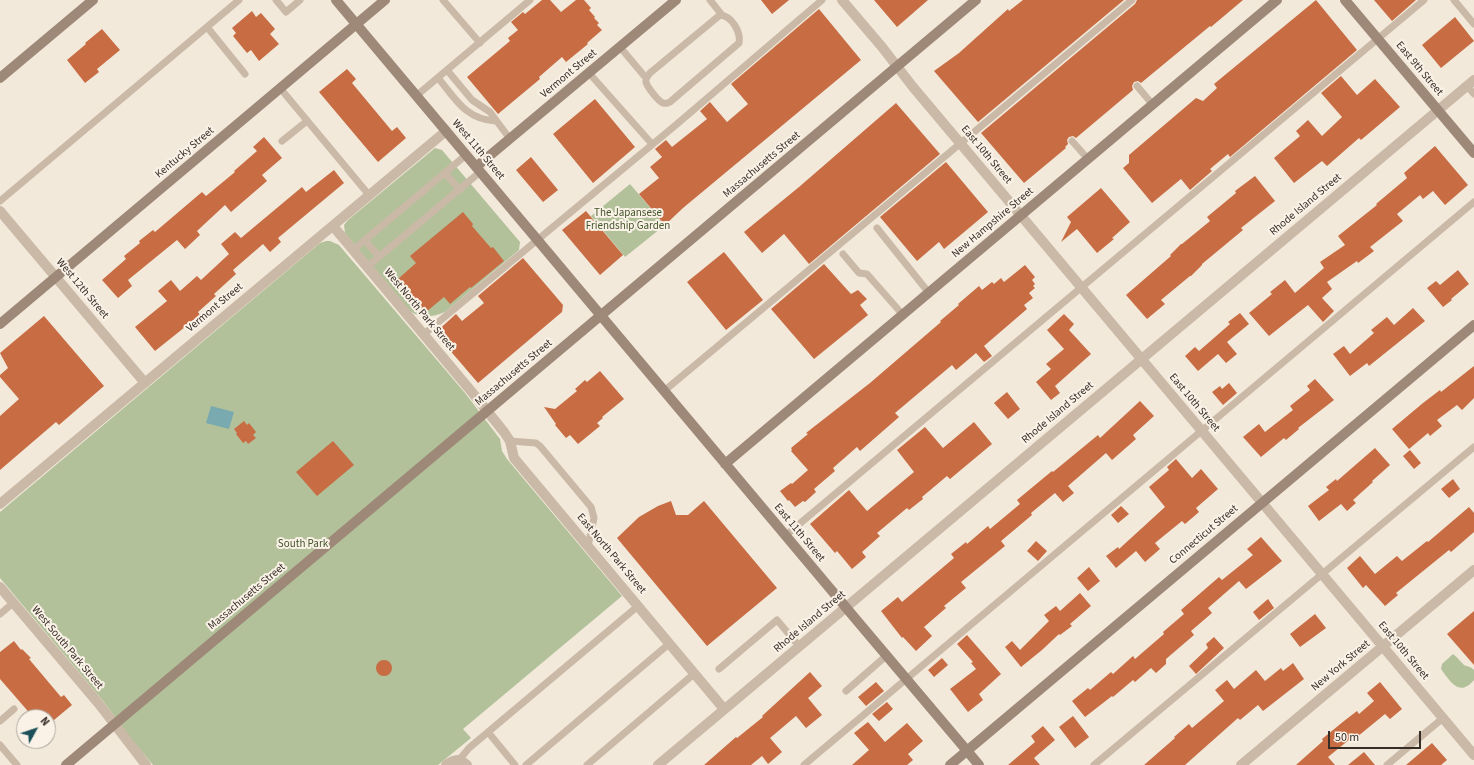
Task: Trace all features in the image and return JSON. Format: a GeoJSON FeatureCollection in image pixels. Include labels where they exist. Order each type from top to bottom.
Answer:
{"type":"FeatureCollection","features":[{"type":"Feature","properties":{"kind":"street"},"geometry":{"type":"LineString","coordinates":[[0,78],[93,0]]}},
{"type":"Feature","properties":{"kind":"street","name":"West 11th Street"},"geometry":{"type":"LineString","coordinates":[[336,0],[601,316]]}},
{"type":"Feature","properties":{"kind":"street","name":"Kentucky Street"},"geometry":{"type":"LineString","coordinates":[[0,324],[385,0]]}},
{"type":"Feature","properties":{"kind":"street","name":"Vermont Street"},"geometry":{"type":"LineString","coordinates":[[478,170],[510,139],[676,0]]}},
{"type":"Feature","properties":{"kind":"street","name":"East 10th Street"},"geometry":{"type":"LineString","coordinates":[[842,0],[1474,755]]}},
{"type":"Feature","properties":{"kind":"street","name":"Massachusetts Street"},"geometry":{"type":"LineString","coordinates":[[66,765],[976,0]]}},
{"type":"Feature","properties":{"kind":"street","name":"New Hampshire Street"},"geometry":{"type":"LineString","coordinates":[[725,464],[1277,0]]}},
{"type":"Feature","properties":{"kind":"street","name":"East 9th Street"},"geometry":{"type":"LineString","coordinates":[[1345,0],[1474,153]]}},
{"type":"Feature","properties":{"kind":"street","name":"Rhode Island Street"},"geometry":{"type":"LineString","coordinates":[[658,765],[1471,83]]}},
{"type":"Feature","properties":{"kind":"street","name":"Vermont Street"},"geometry":{"type":"LineString","coordinates":[[0,504],[446,131]]}},
{"type":"Feature","properties":{"kind":"street","name":"West 12th Street"},"geometry":{"type":"LineString","coordinates":[[0,210],[145,383]]}},
{"type":"Feature","properties":{"kind":"street","name":"West North Park Street"},"geometry":{"type":"LineString","coordinates":[[332,226],[487,411]]}},
{"type":"Feature","properties":{"kind":"street","name":"East 11th Street"},"geometry":{"type":"LineString","coordinates":[[601,316],[845,608],[979,765]]}},
{"type":"Feature","properties":{"kind":"street","name":"Connecticut Street"},"geometry":{"type":"LineString","coordinates":[[950,765],[1474,325]]}},
{"type":"Feature","properties":{"kind":"street","name":"East North Park Street"},"geometry":{"type":"LineString","coordinates":[[487,411],[510,442],[514,458],[724,709]]}},
{"type":"Feature","properties":{"kind":"street","name":"New York Street"},"geometry":{"type":"LineString","coordinates":[[1241,765],[1474,570]]}},
{"type":"Feature","properties":{"kind":"street","name":"West South Park Street"},"geometry":{"type":"LineString","coordinates":[[0,587],[99,704],[146,765]]}},
{"type":"Feature","properties":{"kind":"street"},"geometry":{"type":"LineString","coordinates":[[446,765],[452,761],[463,762]]}},
{"type":"Feature","properties":{"kind":"lane"},"geometry":{"type":"LineString","coordinates":[[0,201],[239,0]]}},
{"type":"Feature","properties":{"kind":"lane"},"geometry":{"type":"LineString","coordinates":[[276,0],[286,12],[300,0]]}},
{"type":"Feature","properties":{"kind":"lane"},"geometry":{"type":"LineString","coordinates":[[443,0],[480,43]]}},
{"type":"Feature","properties":{"kind":"lane"},"geometry":{"type":"LineString","coordinates":[[416,96],[530,0]]}},
{"type":"Feature","properties":{"kind":"lane"},"geometry":{"type":"LineString","coordinates":[[620,47],[646,78],[648,87],[661,102],[666,104],[670,102],[739,43],[740,37],[737,29],[727,17],[722,15],[710,0]]}},
{"type":"Feature","properties":{"kind":"lane"},"geometry":{"type":"LineString","coordinates":[[424,334],[822,0]]}},
{"type":"Feature","properties":{"kind":"lane"},"geometry":{"type":"LineString","coordinates":[[664,391],[1132,0]]}},
{"type":"Feature","properties":{"kind":"lane"},"geometry":{"type":"LineString","coordinates":[[785,536],[1424,0]]}},
{"type":"Feature","properties":{"kind":"lane"},"geometry":{"type":"LineString","coordinates":[[1454,0],[1474,24]]}},
{"type":"Feature","properties":{"kind":"lane"},"geometry":{"type":"LineString","coordinates":[[646,78],[717,17],[722,15]]}},
{"type":"Feature","properties":{"kind":"lane"},"geometry":{"type":"LineString","coordinates":[[207,27],[245,74]]}},
{"type":"Feature","properties":{"kind":"lane"},"geometry":{"type":"LineString","coordinates":[[447,70],[472,100],[486,109],[510,139]]}},
{"type":"Feature","properties":{"kind":"lane"},"geometry":{"type":"LineString","coordinates":[[589,73],[652,144]]}},
{"type":"Feature","properties":{"kind":"lane"},"geometry":{"type":"LineString","coordinates":[[438,78],[467,112],[481,119],[495,121]]}},
{"type":"Feature","properties":{"kind":"lane"},"geometry":{"type":"LineString","coordinates":[[1471,83],[1474,94]]}},
{"type":"Feature","properties":{"kind":"lane"},"geometry":{"type":"LineString","coordinates":[[1137,86],[1153,104]]}},
{"type":"Feature","properties":{"kind":"lane"},"geometry":{"type":"LineString","coordinates":[[280,88],[369,195]]}},
{"type":"Feature","properties":{"kind":"lane"},"geometry":{"type":"LineString","coordinates":[[282,141],[307,121]]}},
{"type":"Feature","properties":{"kind":"lane"},"geometry":{"type":"LineString","coordinates":[[1072,141],[1088,159]]}},
{"type":"Feature","properties":{"kind":"lane"},"geometry":{"type":"LineString","coordinates":[[353,250],[466,155]]}},
{"type":"Feature","properties":{"kind":"lane"},"geometry":{"type":"LineString","coordinates":[[367,267],[460,190],[478,170]]}},
{"type":"Feature","properties":{"kind":"lane"},"geometry":{"type":"LineString","coordinates":[[445,173],[460,190]]}},
{"type":"Feature","properties":{"kind":"lane"},"geometry":{"type":"LineString","coordinates":[[804,765],[1474,202]]}},
{"type":"Feature","properties":{"kind":"lane"},"geometry":{"type":"LineString","coordinates":[[877,228],[929,293]]}},
{"type":"Feature","properties":{"kind":"lane"},"geometry":{"type":"LineString","coordinates":[[365,240],[379,257]]}},
{"type":"Feature","properties":{"kind":"lane"},"geometry":{"type":"LineString","coordinates":[[843,254],[859,273],[867,274],[903,315]]}},
{"type":"Feature","properties":{"kind":"lane"},"geometry":{"type":"LineString","coordinates":[[510,442],[536,444],[540,446],[592,507],[594,518],[588,546]]}},
{"type":"Feature","properties":{"kind":"lane"},"geometry":{"type":"LineString","coordinates":[[1094,765],[1474,447]]}},
{"type":"Feature","properties":{"kind":"lane"},"geometry":{"type":"LineString","coordinates":[[0,614],[13,603]]}},
{"type":"Feature","properties":{"kind":"lane"},"geometry":{"type":"LineString","coordinates":[[463,762],[469,748],[638,606]]}},
{"type":"Feature","properties":{"kind":"lane"},"geometry":{"type":"LineString","coordinates":[[718,669],[777,620],[799,646]]}},
{"type":"Feature","properties":{"kind":"lane"},"geometry":{"type":"LineString","coordinates":[[526,765],[670,643]]}},
{"type":"Feature","properties":{"kind":"lane"},"geometry":{"type":"LineString","coordinates":[[846,691],[886,656]]}},
{"type":"Feature","properties":{"kind":"lane"},"geometry":{"type":"LineString","coordinates":[[587,765],[695,673]]}},
{"type":"Feature","properties":{"kind":"lane"},"geometry":{"type":"LineString","coordinates":[[0,721],[14,709]]}},
{"type":"Feature","properties":{"kind":"lane"},"geometry":{"type":"LineString","coordinates":[[1387,765],[1443,718]]}},
{"type":"Feature","properties":{"kind":"lane"},"geometry":{"type":"LineString","coordinates":[[488,732],[515,765]]}},
{"type":"Feature","properties":{"kind":"lane"},"geometry":{"type":"LineString","coordinates":[[0,745],[17,765]]}},
{"type":"Feature","properties":{"kind":"green space"},"geometry":{"type":"Polygon","coordinates":[[[435,148],[442,150],[520,242],[519,250],[445,312],[432,316],[423,316],[414,314],[410,311],[345,233],[344,225],[348,220],[435,148]]]}},
{"type":"Feature","properties":{"kind":"green space","name":"The Japansese Friendship Garden"},"geometry":{"type":"Polygon","coordinates":[[[630,184],[665,225],[625,257],[591,216],[630,184]]]}},
{"type":"Feature","properties":{"kind":"green space","name":"South Park"},"geometry":{"type":"Polygon","coordinates":[[[326,241],[339,245],[465,393],[500,439],[502,451],[507,459],[622,596],[463,729],[471,738],[438,765],[153,765],[132,740],[104,702],[0,578],[0,512],[320,243],[326,241]]]}},
{"type":"Feature","properties":{"kind":"green space"},"geometry":{"type":"Polygon","coordinates":[[[1453,654],[1464,665],[1474,670],[1474,680],[1464,688],[1455,686],[1441,669],[1442,664],[1453,654]]]}},
{"type":"Feature","properties":{"kind":"water"},"geometry":{"type":"Polygon","coordinates":[[[211,406],[234,412],[229,429],[206,423],[211,406]]]}},
{"type":"Feature","properties":{"kind":"building"},"geometry":{"type":"Polygon","coordinates":[[[542,0],[550,0],[561,12],[576,0],[584,0],[591,8],[589,10],[599,23],[597,25],[602,30],[566,62],[562,57],[539,77],[540,79],[498,114],[467,77],[510,41],[508,38],[518,30],[511,22],[523,12],[525,14],[542,0]]]}},
{"type":"Feature","properties":{"kind":"building"},"geometry":{"type":"Polygon","coordinates":[[[761,0],[789,0],[772,14],[761,0]]]}},
{"type":"Feature","properties":{"kind":"building"},"geometry":{"type":"Polygon","coordinates":[[[874,0],[928,0],[897,27],[874,0]]]}},
{"type":"Feature","properties":{"kind":"building"},"geometry":{"type":"Polygon","coordinates":[[[1023,0],[1124,0],[978,122],[934,71],[959,53],[1008,9],[1009,11],[1023,0]]]}},
{"type":"Feature","properties":{"kind":"building"},"geometry":{"type":"Polygon","coordinates":[[[1137,0],[1243,0],[1141,83],[1138,81],[1134,82],[1132,86],[1133,90],[1076,138],[1073,136],[1069,137],[1067,140],[1068,144],[1065,147],[1066,148],[1024,183],[981,133],[1135,4],[1137,0]]]}},
{"type":"Feature","properties":{"kind":"building"},"geometry":{"type":"Polygon","coordinates":[[[1316,0],[1357,50],[1230,157],[1228,154],[1210,169],[1212,171],[1190,190],[1181,179],[1152,203],[1123,168],[1129,163],[1129,155],[1196,98],[1203,101],[1217,88],[1214,84],[1316,0]]]}},
{"type":"Feature","properties":{"kind":"building"},"geometry":{"type":"Polygon","coordinates":[[[1374,0],[1416,0],[1392,21],[1374,0]]]}},
{"type":"Feature","properties":{"kind":"building"},"geometry":{"type":"Polygon","coordinates":[[[819,9],[861,60],[683,208],[665,225],[639,194],[659,178],[650,167],[662,157],[655,149],[666,140],[672,147],[707,119],[700,111],[710,102],[727,122],[748,104],[731,84],[819,9]]]}},
{"type":"Feature","properties":{"kind":"building"},"geometry":{"type":"Polygon","coordinates":[[[252,11],[256,17],[261,13],[275,29],[270,34],[279,44],[259,61],[251,50],[247,53],[233,36],[236,33],[232,28],[252,11]]]}},
{"type":"Feature","properties":{"kind":"building"},"geometry":{"type":"Polygon","coordinates":[[[1455,17],[1474,41],[1441,68],[1422,45],[1455,17]]]}},
{"type":"Feature","properties":{"kind":"building"},"geometry":{"type":"Polygon","coordinates":[[[102,29],[120,50],[97,69],[99,72],[85,83],[67,60],[102,29]]]}},
{"type":"Feature","properties":{"kind":"building"},"geometry":{"type":"Polygon","coordinates":[[[347,69],[356,79],[352,83],[392,131],[397,127],[406,138],[378,162],[319,92],[347,69]]]}},
{"type":"Feature","properties":{"kind":"building"},"geometry":{"type":"Polygon","coordinates":[[[1341,76],[1357,95],[1375,79],[1400,107],[1361,140],[1359,138],[1327,166],[1322,161],[1294,183],[1274,158],[1300,136],[1296,131],[1308,120],[1322,136],[1342,117],[1321,93],[1341,76]]]}},
{"type":"Feature","properties":{"kind":"building"},"geometry":{"type":"Polygon","coordinates":[[[595,99],[635,147],[593,183],[553,134],[595,99]]]}},
{"type":"Feature","properties":{"kind":"building"},"geometry":{"type":"Polygon","coordinates":[[[896,103],[940,154],[809,264],[784,234],[762,253],[744,232],[799,187],[896,103]]]}},
{"type":"Feature","properties":{"kind":"building"},"geometry":{"type":"Polygon","coordinates":[[[264,137],[282,158],[262,175],[267,181],[231,212],[225,205],[197,231],[200,235],[185,249],[177,240],[128,280],[132,286],[118,298],[102,280],[126,259],[124,256],[140,243],[139,241],[153,230],[155,232],[202,192],[206,196],[235,172],[234,171],[257,151],[253,147],[264,137]]]}},
{"type":"Feature","properties":{"kind":"building"},"geometry":{"type":"Polygon","coordinates":[[[1435,146],[1468,185],[1445,205],[1433,191],[1423,199],[1420,195],[1397,214],[1403,221],[1370,247],[1374,251],[1358,263],[1357,261],[1327,282],[1332,289],[1322,298],[1334,311],[1323,322],[1308,305],[1269,336],[1249,313],[1272,294],[1270,292],[1285,280],[1295,293],[1324,268],[1320,262],[1345,245],[1338,236],[1377,205],[1376,204],[1407,178],[1404,173],[1435,146]]]}},
{"type":"Feature","properties":{"kind":"building"},"geometry":{"type":"Polygon","coordinates":[[[531,157],[558,190],[543,202],[516,170],[531,157]]]}},
{"type":"Feature","properties":{"kind":"building"},"geometry":{"type":"Polygon","coordinates":[[[946,162],[988,212],[944,249],[939,242],[917,261],[880,217],[946,162]]]}},
{"type":"Feature","properties":{"kind":"building"},"geometry":{"type":"Polygon","coordinates":[[[334,170],[344,183],[278,238],[281,242],[270,252],[263,244],[233,270],[236,274],[214,294],[216,296],[198,312],[200,315],[155,351],[135,327],[167,301],[158,291],[171,280],[180,291],[197,276],[201,280],[229,254],[221,244],[235,232],[241,238],[302,187],[306,192],[334,170]]]}},
{"type":"Feature","properties":{"kind":"building"},"geometry":{"type":"Polygon","coordinates":[[[1255,176],[1275,201],[1241,228],[1243,230],[1202,264],[1191,276],[1161,300],[1165,304],[1147,319],[1126,295],[1171,256],[1170,255],[1181,244],[1210,221],[1207,217],[1236,193],[1235,191],[1255,176]]]}},
{"type":"Feature","properties":{"kind":"building"},"geometry":{"type":"Polygon","coordinates":[[[1101,188],[1130,222],[1112,238],[1114,239],[1097,253],[1077,229],[1061,242],[1071,222],[1067,217],[1101,188]]]}},
{"type":"Feature","properties":{"kind":"building"},"geometry":{"type":"Polygon","coordinates":[[[586,211],[623,255],[600,275],[562,230],[586,211]]]}},
{"type":"Feature","properties":{"kind":"building"},"geometry":{"type":"Polygon","coordinates":[[[463,212],[473,224],[472,226],[491,248],[493,247],[504,261],[450,304],[444,297],[426,312],[398,279],[416,263],[410,256],[463,212]]]}},
{"type":"Feature","properties":{"kind":"building"},"geometry":{"type":"Polygon","coordinates":[[[724,252],[763,300],[726,330],[687,282],[724,252]]]}},
{"type":"Feature","properties":{"kind":"building"},"geometry":{"type":"Polygon","coordinates":[[[523,258],[563,305],[562,312],[478,383],[435,333],[456,314],[462,321],[484,303],[478,296],[523,258]]]}},
{"type":"Feature","properties":{"kind":"building"},"geometry":{"type":"Polygon","coordinates":[[[824,264],[851,294],[858,290],[867,299],[860,305],[868,315],[814,359],[771,309],[824,264]]]}},
{"type":"Feature","properties":{"kind":"building"},"geometry":{"type":"Polygon","coordinates":[[[1025,265],[1035,277],[1032,280],[1035,284],[1033,286],[1035,288],[1029,293],[1033,298],[1024,305],[1027,309],[984,346],[992,356],[984,362],[976,353],[956,370],[952,365],[895,413],[899,417],[860,451],[857,447],[833,468],[835,471],[814,489],[816,492],[805,502],[803,501],[795,507],[789,500],[788,501],[780,491],[791,483],[792,484],[808,470],[791,451],[791,448],[808,434],[806,433],[870,383],[941,322],[940,321],[979,286],[982,290],[992,282],[994,284],[1001,278],[1004,282],[1025,265]]]}},
{"type":"Feature","properties":{"kind":"building"},"geometry":{"type":"Polygon","coordinates":[[[1458,270],[1469,284],[1443,307],[1427,288],[1436,281],[1440,285],[1458,270]]]}},
{"type":"Feature","properties":{"kind":"building"},"geometry":{"type":"Polygon","coordinates":[[[1413,308],[1425,321],[1369,366],[1367,363],[1350,376],[1333,354],[1344,346],[1350,354],[1374,333],[1371,330],[1387,317],[1394,325],[1413,308]]]}},
{"type":"Feature","properties":{"kind":"building"},"geometry":{"type":"Polygon","coordinates":[[[1240,313],[1249,324],[1227,342],[1237,354],[1226,363],[1218,354],[1198,371],[1185,356],[1195,347],[1199,351],[1230,324],[1228,322],[1240,313]]]}},
{"type":"Feature","properties":{"kind":"building"},"geometry":{"type":"Polygon","coordinates":[[[1064,314],[1074,324],[1069,330],[1091,354],[1055,386],[1060,393],[1051,400],[1036,382],[1051,369],[1046,364],[1064,349],[1047,330],[1064,314]]]}},
{"type":"Feature","properties":{"kind":"building"},"geometry":{"type":"Polygon","coordinates":[[[44,316],[104,386],[59,425],[56,422],[0,470],[0,416],[19,399],[0,377],[0,375],[8,368],[0,353],[44,316]]]}},
{"type":"Feature","properties":{"kind":"building"},"geometry":{"type":"Polygon","coordinates":[[[1474,366],[1474,398],[1462,410],[1457,405],[1437,420],[1442,426],[1430,436],[1428,433],[1409,449],[1392,429],[1423,403],[1440,390],[1441,392],[1474,366]]]}},
{"type":"Feature","properties":{"kind":"building"},"geometry":{"type":"Polygon","coordinates":[[[600,371],[624,399],[602,417],[603,418],[597,423],[600,426],[578,444],[570,435],[566,438],[555,425],[556,424],[544,407],[555,409],[577,391],[575,389],[585,380],[587,382],[600,371]]]}},
{"type":"Feature","properties":{"kind":"building"},"geometry":{"type":"Polygon","coordinates":[[[1315,379],[1334,400],[1298,428],[1299,429],[1286,440],[1284,438],[1261,457],[1243,437],[1259,424],[1265,432],[1293,410],[1290,406],[1310,390],[1307,386],[1315,379]]]}},
{"type":"Feature","properties":{"kind":"building"},"geometry":{"type":"Polygon","coordinates":[[[1229,383],[1237,393],[1223,405],[1212,392],[1220,386],[1222,389],[1229,383]]]}},
{"type":"Feature","properties":{"kind":"building"},"geometry":{"type":"Polygon","coordinates":[[[1007,392],[1020,409],[1008,419],[994,403],[1007,392]]]}},
{"type":"Feature","properties":{"kind":"building"},"geometry":{"type":"Polygon","coordinates":[[[1140,401],[1154,416],[1133,435],[1136,439],[1112,460],[1106,453],[1068,486],[1074,493],[1063,502],[1055,493],[1001,541],[1005,546],[961,582],[966,588],[944,606],[946,608],[924,627],[932,636],[916,651],[903,637],[902,638],[881,611],[898,597],[902,602],[954,558],[951,554],[966,542],[967,544],[988,526],[990,529],[1020,504],[1017,500],[1098,435],[1100,438],[1140,401]]]}},
{"type":"Feature","properties":{"kind":"building"},"geometry":{"type":"Polygon","coordinates":[[[244,421],[247,425],[249,423],[256,432],[253,435],[256,438],[248,444],[246,441],[243,443],[234,429],[244,421]]]}},
{"type":"Feature","properties":{"kind":"building"},"geometry":{"type":"Polygon","coordinates":[[[974,422],[992,444],[950,479],[947,476],[922,497],[923,499],[909,510],[907,508],[877,533],[880,536],[862,552],[866,557],[852,569],[837,551],[835,553],[810,524],[849,490],[867,511],[914,472],[897,450],[925,427],[943,448],[974,422]]]}},
{"type":"Feature","properties":{"kind":"building"},"geometry":{"type":"Polygon","coordinates":[[[333,441],[354,465],[317,496],[296,472],[333,441]]]}},
{"type":"Feature","properties":{"kind":"building"},"geometry":{"type":"Polygon","coordinates":[[[1375,448],[1390,465],[1353,500],[1356,503],[1347,511],[1341,504],[1319,521],[1308,506],[1329,490],[1326,487],[1336,479],[1337,481],[1375,448]]]}},
{"type":"Feature","properties":{"kind":"building"},"geometry":{"type":"Polygon","coordinates":[[[1410,450],[1421,463],[1414,469],[1403,456],[1410,450]]]}},
{"type":"Feature","properties":{"kind":"building"},"geometry":{"type":"Polygon","coordinates":[[[1176,459],[1192,478],[1201,469],[1218,489],[1196,508],[1199,512],[1185,524],[1182,521],[1155,543],[1160,549],[1145,562],[1136,551],[1116,568],[1106,556],[1118,547],[1119,549],[1165,507],[1149,487],[1169,470],[1167,467],[1176,459]]]}},
{"type":"Feature","properties":{"kind":"building"},"geometry":{"type":"Polygon","coordinates":[[[1453,479],[1460,489],[1449,498],[1441,489],[1453,479]]]}},
{"type":"Feature","properties":{"kind":"building"},"geometry":{"type":"Polygon","coordinates":[[[671,501],[676,515],[688,515],[704,501],[777,588],[707,646],[617,538],[639,517],[658,506],[671,501]]]}},
{"type":"Feature","properties":{"kind":"building"},"geometry":{"type":"Polygon","coordinates":[[[1121,506],[1129,514],[1118,523],[1111,515],[1121,506]]]}},
{"type":"Feature","properties":{"kind":"building"},"geometry":{"type":"Polygon","coordinates":[[[1469,507],[1474,513],[1474,532],[1451,552],[1449,550],[1396,593],[1398,595],[1385,606],[1366,585],[1363,588],[1347,568],[1360,556],[1375,574],[1397,556],[1402,561],[1427,541],[1428,542],[1469,507]]]}},
{"type":"Feature","properties":{"kind":"building"},"geometry":{"type":"Polygon","coordinates":[[[1261,537],[1282,561],[1246,589],[1239,581],[1208,608],[1212,613],[1191,631],[1194,635],[1166,659],[1166,664],[1156,673],[1151,668],[1135,682],[1133,680],[1113,697],[1112,696],[1085,717],[1072,701],[1088,688],[1090,690],[1111,672],[1113,674],[1133,656],[1135,659],[1164,634],[1163,632],[1184,614],[1181,610],[1219,577],[1222,580],[1253,555],[1247,549],[1261,537]]]}},
{"type":"Feature","properties":{"kind":"building"},"geometry":{"type":"Polygon","coordinates":[[[1036,541],[1047,551],[1038,561],[1027,551],[1036,541]]]}},
{"type":"Feature","properties":{"kind":"building"},"geometry":{"type":"Polygon","coordinates":[[[1089,567],[1100,581],[1088,591],[1077,578],[1089,567]]]}},
{"type":"Feature","properties":{"kind":"building"},"geometry":{"type":"Polygon","coordinates":[[[1080,593],[1091,606],[1070,624],[1072,626],[1060,635],[1059,634],[1021,667],[1005,647],[1012,641],[1020,650],[1049,621],[1044,615],[1056,606],[1060,611],[1080,593]]]}},
{"type":"Feature","properties":{"kind":"building"},"geometry":{"type":"Polygon","coordinates":[[[1268,599],[1274,608],[1259,620],[1253,612],[1268,599]]]}},
{"type":"Feature","properties":{"kind":"building"},"geometry":{"type":"Polygon","coordinates":[[[1474,611],[1474,665],[1447,634],[1474,611]]]}},
{"type":"Feature","properties":{"kind":"building"},"geometry":{"type":"Polygon","coordinates":[[[1315,614],[1326,628],[1300,647],[1290,634],[1315,614]]]}},
{"type":"Feature","properties":{"kind":"building"},"geometry":{"type":"Polygon","coordinates":[[[967,635],[1001,674],[979,694],[983,700],[968,712],[950,689],[976,669],[971,663],[973,662],[957,644],[967,635]]]}},
{"type":"Feature","properties":{"kind":"building"},"geometry":{"type":"Polygon","coordinates":[[[1214,637],[1224,648],[1196,674],[1189,666],[1208,648],[1206,644],[1214,637]]]}},
{"type":"Feature","properties":{"kind":"building"},"geometry":{"type":"Polygon","coordinates":[[[14,641],[21,650],[22,649],[31,658],[29,659],[61,697],[64,695],[72,705],[56,718],[56,709],[26,709],[0,679],[0,652],[14,641]]]}},
{"type":"Feature","properties":{"kind":"building"},"geometry":{"type":"Polygon","coordinates":[[[942,658],[948,665],[934,677],[928,670],[942,658]]]}},
{"type":"Feature","properties":{"kind":"building"},"geometry":{"type":"Polygon","coordinates":[[[381,660],[387,660],[392,665],[390,674],[387,676],[381,676],[376,671],[376,665],[381,660]]]}},
{"type":"Feature","properties":{"kind":"building"},"geometry":{"type":"Polygon","coordinates":[[[1293,663],[1304,679],[1263,711],[1258,705],[1240,720],[1238,718],[1185,765],[1144,765],[1189,724],[1192,728],[1224,701],[1215,690],[1227,680],[1234,689],[1256,670],[1265,681],[1281,668],[1283,671],[1293,663]]]}},
{"type":"Feature","properties":{"kind":"building"},"geometry":{"type":"Polygon","coordinates":[[[810,672],[822,686],[808,698],[822,715],[806,728],[796,716],[770,738],[782,752],[768,764],[762,756],[751,765],[704,765],[736,737],[737,738],[763,717],[762,716],[810,672]]]}},
{"type":"Feature","properties":{"kind":"building"},"geometry":{"type":"Polygon","coordinates":[[[876,682],[884,691],[866,706],[858,697],[876,682]]]}},
{"type":"Feature","properties":{"kind":"building"},"geometry":{"type":"Polygon","coordinates":[[[1380,682],[1402,709],[1390,719],[1385,714],[1357,737],[1355,735],[1328,757],[1335,765],[1296,765],[1323,741],[1322,739],[1357,711],[1359,714],[1374,701],[1367,693],[1380,682]]]}},
{"type":"Feature","properties":{"kind":"building"},"geometry":{"type":"Polygon","coordinates":[[[887,702],[893,709],[879,721],[872,714],[887,702]]]}},
{"type":"Feature","properties":{"kind":"building"},"geometry":{"type":"Polygon","coordinates":[[[1073,716],[1089,737],[1075,748],[1059,727],[1073,716]]]}},
{"type":"Feature","properties":{"kind":"building"},"geometry":{"type":"Polygon","coordinates":[[[868,722],[885,742],[907,723],[923,741],[908,754],[913,760],[907,765],[852,765],[869,750],[854,733],[868,722]]]}},
{"type":"Feature","properties":{"kind":"building"},"geometry":{"type":"Polygon","coordinates":[[[1043,726],[1055,740],[1034,758],[1040,765],[1008,765],[1035,742],[1031,736],[1043,726]]]}},
{"type":"Feature","properties":{"kind":"building"},"geometry":{"type":"Polygon","coordinates":[[[1432,743],[1447,760],[1441,765],[1406,765],[1432,743]]]}},
{"type":"Feature","properties":{"kind":"building"},"geometry":{"type":"Polygon","coordinates":[[[1364,752],[1375,765],[1348,765],[1364,752]]]}}]}
